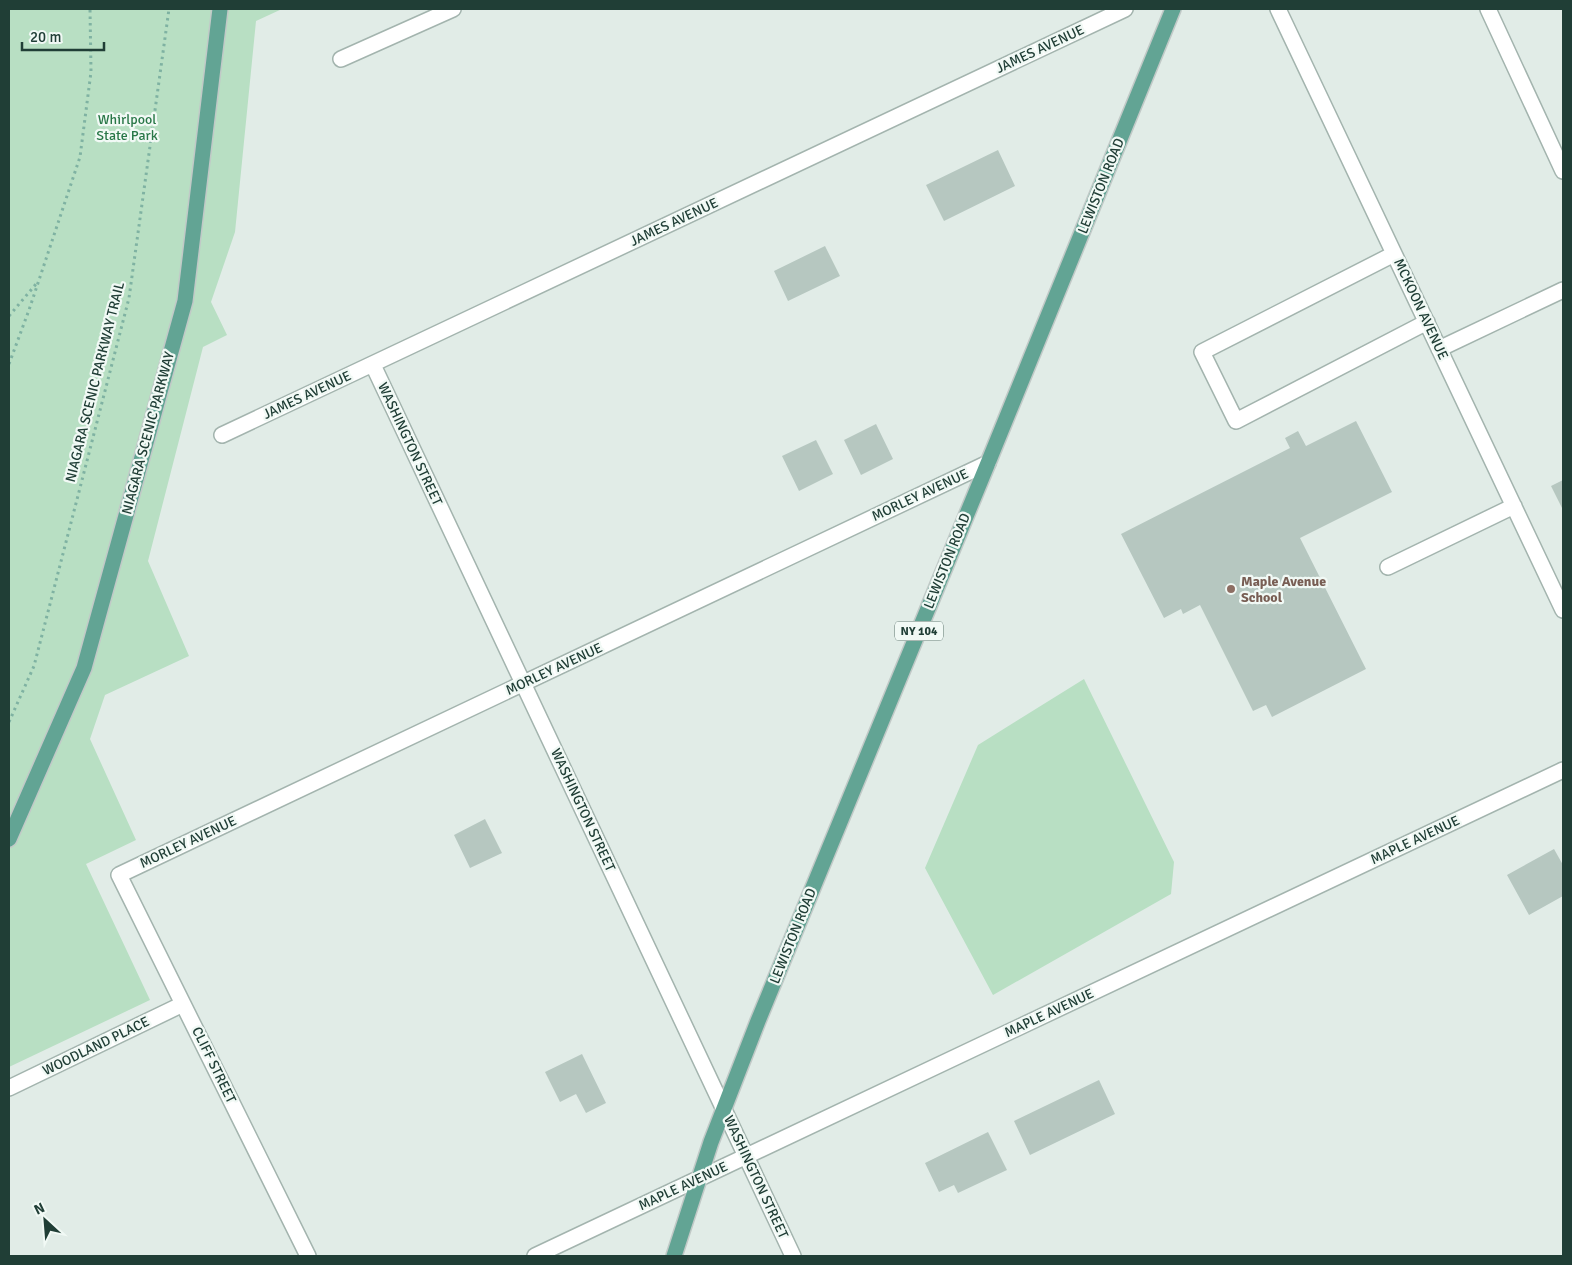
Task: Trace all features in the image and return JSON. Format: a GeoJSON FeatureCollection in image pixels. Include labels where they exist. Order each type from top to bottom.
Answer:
{"type":"FeatureCollection","features":[{"type":"Feature","properties":{"kind":"main road","name":"NIAGARA SCENIC PARKWAY"},"geometry":{"type":"LineString","coordinates":[[9,840],[84,668],[184,301],[220,9]]}},
{"type":"Feature","properties":{"kind":"main road","name":"LEWISTON ROAD"},"geometry":{"type":"LineString","coordinates":[[674,1256],[724,1108],[775,978],[1173,9]]}},
{"type":"Feature","properties":{"kind":"street"},"geometry":{"type":"LineString","coordinates":[[341,59],[452,9]]}},
{"type":"Feature","properties":{"kind":"street","name":"JAMES AVENUE"},"geometry":{"type":"LineString","coordinates":[[222,436],[1125,9]]}},
{"type":"Feature","properties":{"kind":"street","name":"MCKOON AVENUE"},"geometry":{"type":"LineString","coordinates":[[1278,9],[1563,610]]}},
{"type":"Feature","properties":{"kind":"street"},"geometry":{"type":"LineString","coordinates":[[1488,9],[1563,171]]}},
{"type":"Feature","properties":{"kind":"street"},"geometry":{"type":"LineString","coordinates":[[1394,254],[1202,352],[1236,421],[1427,322]]}},
{"type":"Feature","properties":{"kind":"street"},"geometry":{"type":"LineString","coordinates":[[1439,349],[1563,290]]}},
{"type":"Feature","properties":{"kind":"street","name":"WASHINGTON STREET"},"geometry":{"type":"LineString","coordinates":[[373,364],[793,1256]]}},
{"type":"Feature","properties":{"kind":"street","name":"MORLEY AVENUE"},"geometry":{"type":"LineString","coordinates":[[119,875],[988,463]]}},
{"type":"Feature","properties":{"kind":"street"},"geometry":{"type":"LineString","coordinates":[[1388,567],[1514,506]]}},
{"type":"Feature","properties":{"kind":"street","name":"MAPLE AVENUE"},"geometry":{"type":"LineString","coordinates":[[534,1256],[1563,770]]}},
{"type":"Feature","properties":{"kind":"street","name":"CLIFF STREET"},"geometry":{"type":"LineString","coordinates":[[119,875],[308,1256]]}},
{"type":"Feature","properties":{"kind":"street","name":"WOODLAND PLACE"},"geometry":{"type":"LineString","coordinates":[[9,1088],[183,1004]]}},
{"type":"Feature","properties":{"kind":"path"},"geometry":{"type":"LineString","coordinates":[[9,364],[80,157],[91,72],[90,9]]}},
{"type":"Feature","properties":{"kind":"path","name":"NIAGARA SCENIC PARKWAY TRAIL"},"geometry":{"type":"LineString","coordinates":[[9,722],[34,666],[129,298],[168,9]]}},
{"type":"Feature","properties":{"kind":"path"},"geometry":{"type":"LineString","coordinates":[[9,316],[38,283]]}},
{"type":"Feature","properties":{"kind":"green space","name":"Whirlpool State Park"},"geometry":{"type":"Polygon","coordinates":[[[9,9],[282,9],[256,21],[235,232],[211,302],[227,335],[203,347],[148,561],[189,656],[105,695],[90,739],[136,840],[86,864],[150,1000],[9,1067],[9,9]]]}},
{"type":"Feature","properties":{"kind":"green space"},"geometry":{"type":"Polygon","coordinates":[[[1084,679],[1174,862],[1171,894],[993,995],[925,868],[978,745],[1084,679]]]}},
{"type":"Feature","properties":{"kind":"building"},"geometry":{"type":"Polygon","coordinates":[[[998,150],[1015,186],[944,221],[926,185],[998,150]]]}},
{"type":"Feature","properties":{"kind":"building"},"geometry":{"type":"Polygon","coordinates":[[[825,246],[840,276],[788,301],[774,271],[825,246]]]}},
{"type":"Feature","properties":{"kind":"building"},"geometry":{"type":"Polygon","coordinates":[[[1356,421],[1392,492],[1300,538],[1366,669],[1272,717],[1266,705],[1253,711],[1200,605],[1183,614],[1181,609],[1164,618],[1121,534],[1290,448],[1285,438],[1298,431],[1306,446],[1356,421]]]}},
{"type":"Feature","properties":{"kind":"building"},"geometry":{"type":"Polygon","coordinates":[[[876,424],[893,459],[861,475],[844,440],[876,424]]]}},
{"type":"Feature","properties":{"kind":"building"},"geometry":{"type":"Polygon","coordinates":[[[816,440],[833,474],[799,491],[782,456],[816,440]]]}},
{"type":"Feature","properties":{"kind":"building"},"geometry":{"type":"Polygon","coordinates":[[[1563,480],[1563,510],[1551,486],[1563,480]]]}},
{"type":"Feature","properties":{"kind":"building"},"geometry":{"type":"Polygon","coordinates":[[[485,819],[502,853],[470,868],[454,835],[485,819]]]}},
{"type":"Feature","properties":{"kind":"building"},"geometry":{"type":"Polygon","coordinates":[[[1554,849],[1563,865],[1563,896],[1529,915],[1507,875],[1554,849]]]}},
{"type":"Feature","properties":{"kind":"building"},"geometry":{"type":"Polygon","coordinates":[[[582,1054],[606,1103],[586,1113],[576,1094],[560,1102],[545,1072],[582,1054]]]}},
{"type":"Feature","properties":{"kind":"building"},"geometry":{"type":"Polygon","coordinates":[[[1099,1080],[1115,1114],[1030,1155],[1014,1121],[1099,1080]]]}},
{"type":"Feature","properties":{"kind":"building"},"geometry":{"type":"Polygon","coordinates":[[[988,1132],[1007,1170],[958,1193],[954,1185],[939,1192],[925,1163],[988,1132]]]}},
{"type":"Feature","properties":{"kind":"place","name":"Maple Avenue School"},"geometry":{"type":"Point","coordinates":[1231,589]}}]}
